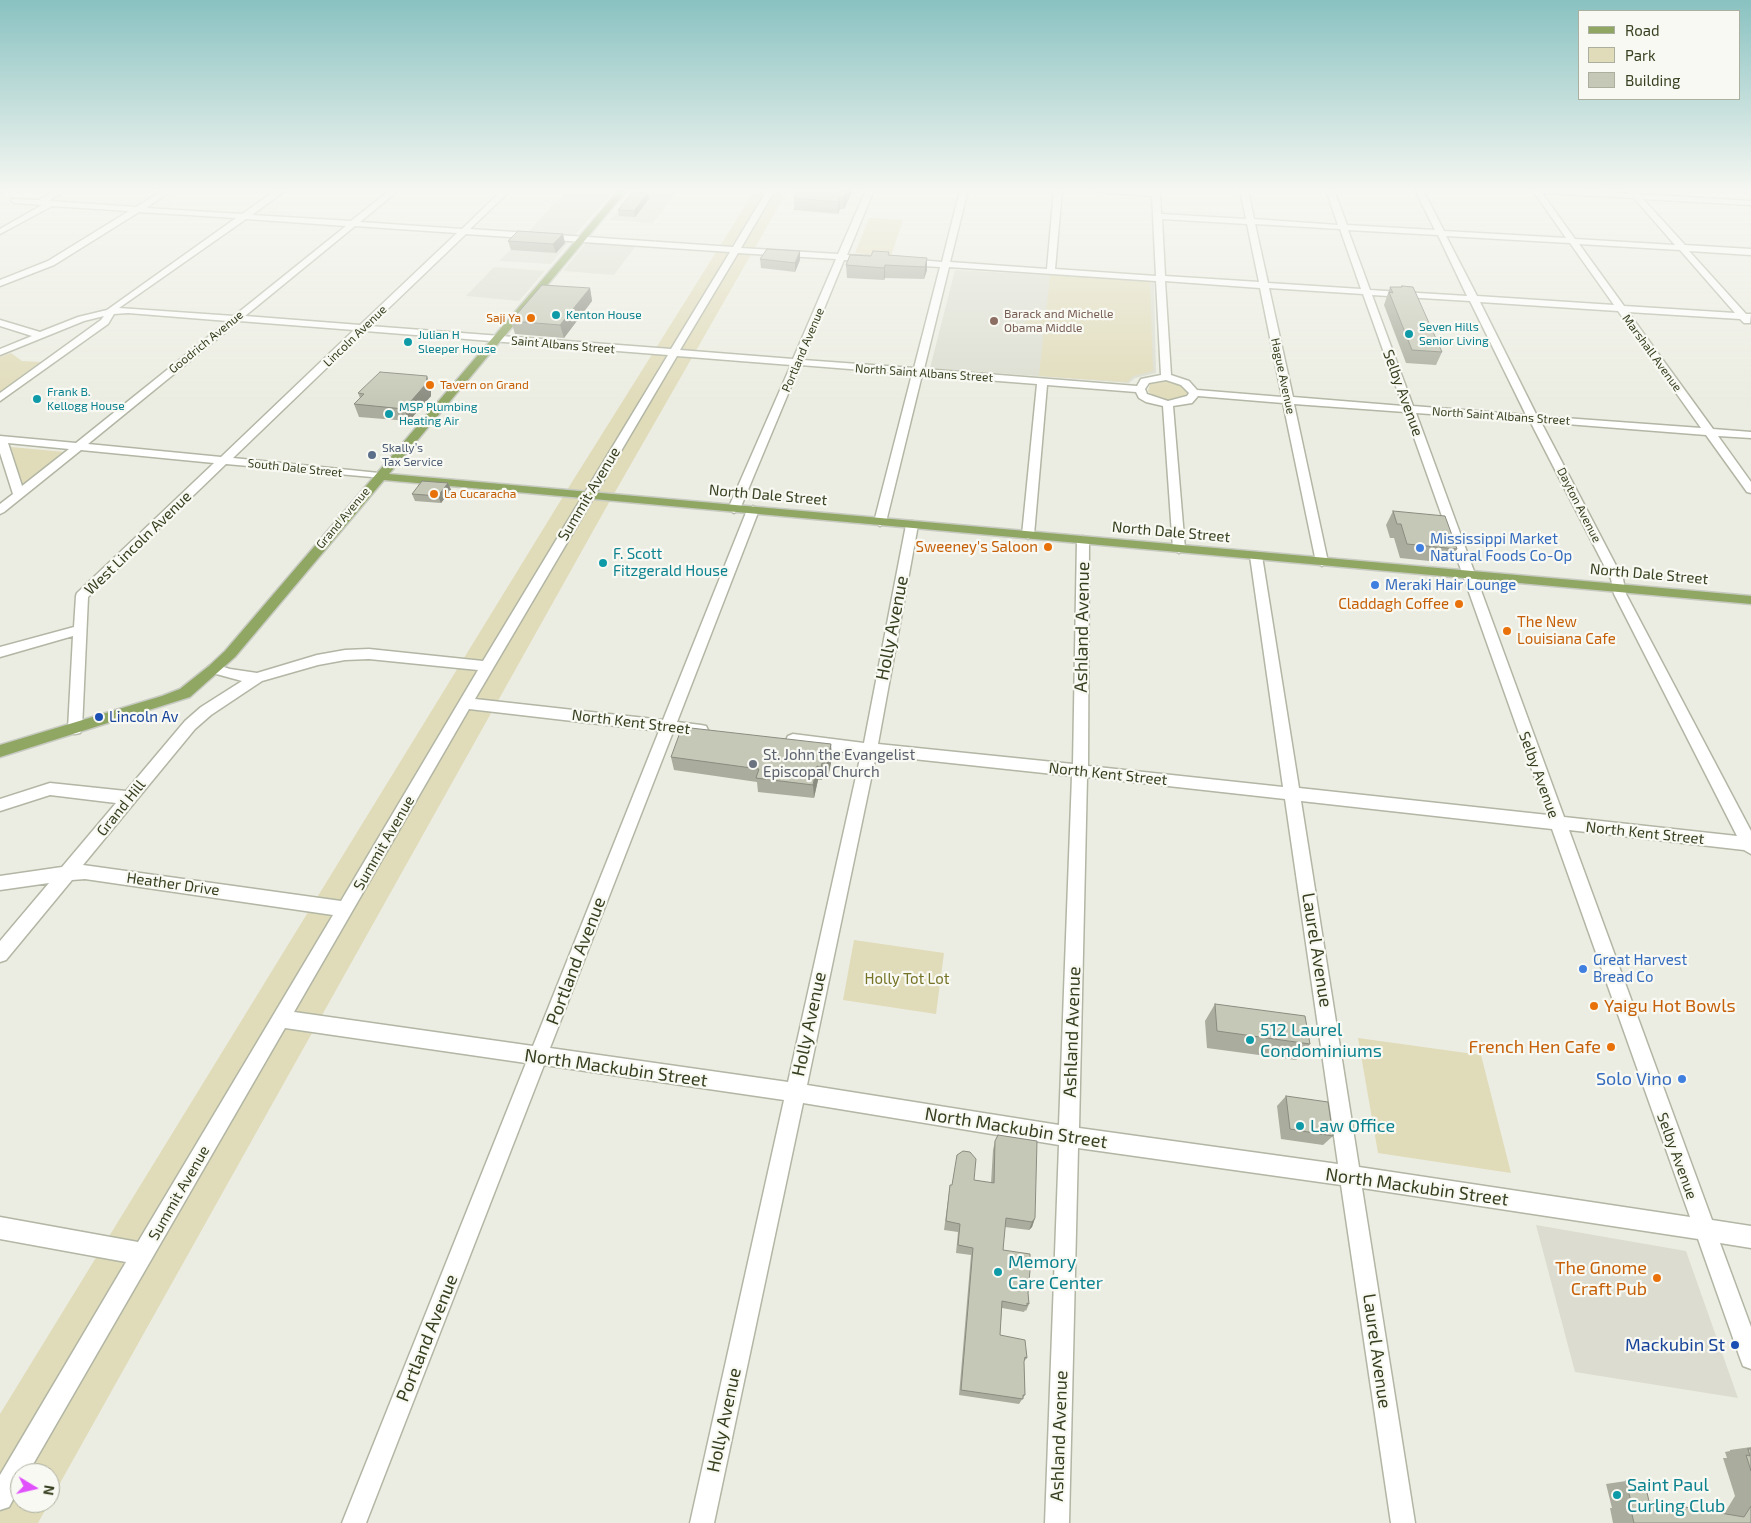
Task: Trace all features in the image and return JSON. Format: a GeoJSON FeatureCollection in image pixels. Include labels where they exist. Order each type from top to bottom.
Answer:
{"type":"FeatureCollection","features":[{"type":"Feature","properties":{"kind":"main road","name":"Grand Avenue"},"geometry":{"type":"LineString","coordinates":[[0,751],[167,700],[185,692],[214,669],[230,654],[562,261]]}},
{"type":"Feature","properties":{"kind":"main road","name":"South Dale Street"},"geometry":{"type":"LineString","coordinates":[[379,476],[588,495]]}},
{"type":"Feature","properties":{"kind":"main road","name":"North Dale Street"},"geometry":{"type":"LineString","coordinates":[[588,495],[1751,600]]}},
{"type":"Feature","properties":{"kind":"street"},"geometry":{"type":"LineString","coordinates":[[0,283],[53,261]]}},
{"type":"Feature","properties":{"kind":"street"},"geometry":{"type":"LineString","coordinates":[[0,352],[81,319],[109,312],[181,261]]}},
{"type":"Feature","properties":{"kind":"street","name":"Goodrich Avenue"},"geometry":{"type":"LineString","coordinates":[[0,510],[306,261]]}},
{"type":"Feature","properties":{"kind":"street","name":"Lincoln Avenue"},"geometry":{"type":"LineString","coordinates":[[224,461],[434,261]]}},
{"type":"Feature","properties":{"kind":"street","name":"Summit Avenue"},"geometry":{"type":"LineString","coordinates":[[0,1498],[487,666],[728,261]]}},
{"type":"Feature","properties":{"kind":"street","name":"Portland Avenue"},"geometry":{"type":"LineString","coordinates":[[734,509],[841,261]]}},
{"type":"Feature","properties":{"kind":"street"},"geometry":{"type":"LineString","coordinates":[[895,261],[1747,317]]}},
{"type":"Feature","properties":{"kind":"street"},"geometry":{"type":"LineString","coordinates":[[880,522],[947,261]]}},
{"type":"Feature","properties":{"kind":"street"},"geometry":{"type":"LineString","coordinates":[[1051,271],[1052,261]]}},
{"type":"Feature","properties":{"kind":"street"},"geometry":{"type":"LineString","coordinates":[[1161,261],[1166,377],[1145,381],[1140,389],[1143,396],[1150,400],[1168,404],[1182,403],[1192,398],[1194,393]]}},
{"type":"Feature","properties":{"kind":"street","name":"Hague Avenue"},"geometry":{"type":"LineString","coordinates":[[1259,261],[1322,562]]}},
{"type":"Feature","properties":{"kind":"street","name":"Selby Avenue"},"geometry":{"type":"LineString","coordinates":[[1355,261],[1751,1358]]}},
{"type":"Feature","properties":{"kind":"street","name":"Dayton Avenue"},"geometry":{"type":"LineString","coordinates":[[1453,261],[1533,419],[1618,580],[1620,594],[1751,845]]}},
{"type":"Feature","properties":{"kind":"street","name":"Marshall Avenue"},"geometry":{"type":"LineString","coordinates":[[1587,261],[1751,490]]}},
{"type":"Feature","properties":{"kind":"street"},"geometry":{"type":"LineString","coordinates":[[1694,261],[1747,317],[1751,326]]}},
{"type":"Feature","properties":{"kind":"street","name":"Saint Albans Street"},"geometry":{"type":"LineString","coordinates":[[109,312],[128,310],[673,354]]}},
{"type":"Feature","properties":{"kind":"street"},"geometry":{"type":"LineString","coordinates":[[1,397],[104,322],[108,318],[109,312]]}},
{"type":"Feature","properties":{"kind":"street"},"geometry":{"type":"LineString","coordinates":[[0,323],[33,332],[38,336]]}},
{"type":"Feature","properties":{"kind":"street","name":"North Saint Albans Street"},"geometry":{"type":"LineString","coordinates":[[673,354],[1140,389]]}},
{"type":"Feature","properties":{"kind":"street","name":"North Saint Albans Street"},"geometry":{"type":"LineString","coordinates":[[1166,377],[1185,383],[1194,393],[1751,435]]}},
{"type":"Feature","properties":{"kind":"street"},"geometry":{"type":"LineString","coordinates":[[1028,535],[1042,382]]}},
{"type":"Feature","properties":{"kind":"street"},"geometry":{"type":"LineString","coordinates":[[1168,404],[1179,549]]}},
{"type":"Feature","properties":{"kind":"street"},"geometry":{"type":"LineString","coordinates":[[1,439],[5,466],[19,495]]}},
{"type":"Feature","properties":{"kind":"street","name":"South Dale Street"},"geometry":{"type":"LineString","coordinates":[[1,439],[379,476]]}},
{"type":"Feature","properties":{"kind":"street","name":"West Lincoln Avenue"},"geometry":{"type":"LineString","coordinates":[[75,729],[82,596],[224,461]]}},
{"type":"Feature","properties":{"kind":"street","name":"Portland Avenue"},"geometry":{"type":"LineString","coordinates":[[354,1523],[753,510]]}},
{"type":"Feature","properties":{"kind":"street","name":"Holly Avenue"},"geometry":{"type":"LineString","coordinates":[[702,1523],[870,748],[912,525]]}},
{"type":"Feature","properties":{"kind":"street","name":"Ashland Avenue"},"geometry":{"type":"LineString","coordinates":[[1057,1523],[1080,771],[1082,540]]}},
{"type":"Feature","properties":{"kind":"street","name":"Laurel Avenue"},"geometry":{"type":"LineString","coordinates":[[1256,556],[1403,1523]]}},
{"type":"Feature","properties":{"kind":"street"},"geometry":{"type":"LineString","coordinates":[[0,652],[79,630]]}},
{"type":"Feature","properties":{"kind":"street"},"geometry":{"type":"LineString","coordinates":[[214,669],[229,674],[257,678],[302,663],[345,655],[377,655],[487,666]]}},
{"type":"Feature","properties":{"kind":"street","name":"Grand Hill"},"geometry":{"type":"LineString","coordinates":[[0,954],[196,719],[257,678]]}},
{"type":"Feature","properties":{"kind":"street","name":"North Kent Street"},"geometry":{"type":"LineString","coordinates":[[466,703],[712,731]]}},
{"type":"Feature","properties":{"kind":"street","name":"North Kent Street"},"geometry":{"type":"LineString","coordinates":[[778,738],[971,761],[1080,771],[1293,796],[1751,845]]}},
{"type":"Feature","properties":{"kind":"street"},"geometry":{"type":"LineString","coordinates":[[0,805],[50,789],[130,798]]}},
{"type":"Feature","properties":{"kind":"street","name":"Heather Drive"},"geometry":{"type":"LineString","coordinates":[[0,883],[86,872],[345,909]]}},
{"type":"Feature","properties":{"kind":"street","name":"North Mackubin Street"},"geometry":{"type":"LineString","coordinates":[[281,1019],[794,1092],[1069,1137],[1351,1176],[1751,1237]]}},
{"type":"Feature","properties":{"kind":"street"},"geometry":{"type":"LineString","coordinates":[[0,1228],[143,1254]]}},
{"type":"Feature","properties":{"kind":"shaded area"},"geometry":{"type":"Polygon","coordinates":[[[500,261],[553,261],[551,264],[500,261]]]}},
{"type":"Feature","properties":{"kind":"shaded area"},"geometry":{"type":"Polygon","coordinates":[[[571,261],[625,261],[614,275],[563,271],[571,261]]]}},
{"type":"Feature","properties":{"kind":"shaded area"},"geometry":{"type":"Polygon","coordinates":[[[494,267],[545,271],[519,301],[466,296],[494,267]]]}},
{"type":"Feature","properties":{"kind":"shaded area"},"geometry":{"type":"Polygon","coordinates":[[[955,270],[1154,281],[1156,373],[1135,378],[1129,383],[930,368],[955,270]]]}},
{"type":"Feature","properties":{"kind":"shaded area"},"geometry":{"type":"Polygon","coordinates":[[[1536,1225],[1686,1251],[1738,1398],[1575,1372],[1536,1225]]]}},
{"type":"Feature","properties":{"kind":"green space"},"geometry":{"type":"Polygon","coordinates":[[[710,261],[747,261],[607,506],[60,1483],[60,1463],[10,1463],[10,1513],[44,1513],[38,1523],[0,1523],[0,1414],[572,482],[710,261]]]}},
{"type":"Feature","properties":{"kind":"green space"},"geometry":{"type":"Polygon","coordinates":[[[1050,275],[1150,282],[1153,371],[1133,376],[1127,382],[1039,376],[1044,329],[1040,328],[1039,332],[1018,330],[1028,319],[1029,314],[1046,314],[1050,275]]]}},
{"type":"Feature","properties":{"kind":"green space"},"geometry":{"type":"Polygon","coordinates":[[[11,353],[22,361],[41,362],[0,392],[0,357],[11,353]]]}},
{"type":"Feature","properties":{"kind":"green space"},"geometry":{"type":"Polygon","coordinates":[[[1167,381],[1186,388],[1188,394],[1185,398],[1168,401],[1154,397],[1148,391],[1150,384],[1167,381]]]}},
{"type":"Feature","properties":{"kind":"green space"},"geometry":{"type":"Polygon","coordinates":[[[11,447],[65,452],[22,486],[11,447]]]}},
{"type":"Feature","properties":{"kind":"green space","name":"Holly Tot Lot"},"geometry":{"type":"Polygon","coordinates":[[[854,940],[944,953],[936,1014],[843,1000],[854,940]]]}},
{"type":"Feature","properties":{"kind":"green space"},"geometry":{"type":"Polygon","coordinates":[[[1358,1038],[1481,1055],[1511,1173],[1378,1153],[1358,1038]]]}},
{"type":"Feature","properties":{"kind":"building"},"geometry":{"type":"Polygon","coordinates":[[[778,261],[796,261],[795,263],[778,261]]]}},
{"type":"Feature","properties":{"kind":"building"},"geometry":{"type":"Polygon","coordinates":[[[848,261],[926,261],[925,267],[885,265],[884,268],[846,265],[848,261]]]}},
{"type":"Feature","properties":{"kind":"building"},"geometry":{"type":"Polygon","coordinates":[[[542,285],[590,288],[560,325],[511,321],[542,285]]]}},
{"type":"Feature","properties":{"kind":"building"},"geometry":{"type":"Polygon","coordinates":[[[1390,287],[1413,287],[1442,352],[1412,350],[1389,292],[1393,293],[1390,287]]]}},
{"type":"Feature","properties":{"kind":"building"},"geometry":{"type":"Polygon","coordinates":[[[380,372],[427,376],[426,384],[404,409],[354,404],[364,394],[358,393],[380,372]]]}},
{"type":"Feature","properties":{"kind":"building"},"geometry":{"type":"Polygon","coordinates":[[[422,481],[448,483],[438,496],[412,494],[422,481]]]}},
{"type":"Feature","properties":{"kind":"building"},"geometry":{"type":"Polygon","coordinates":[[[1393,511],[1445,516],[1457,549],[1407,544],[1401,524],[1397,524],[1393,511]]]}},
{"type":"Feature","properties":{"kind":"building","name":"St. John the Evangelist Episcopal Church"},"geometry":{"type":"Polygon","coordinates":[[[682,727],[831,744],[827,763],[822,763],[821,767],[817,766],[813,785],[756,778],[759,769],[671,757],[682,727]]]}},
{"type":"Feature","properties":{"kind":"building"},"geometry":{"type":"Polygon","coordinates":[[[1215,1004],[1305,1016],[1310,1044],[1217,1031],[1215,1004]]]}},
{"type":"Feature","properties":{"kind":"building"},"geometry":{"type":"Polygon","coordinates":[[[1286,1096],[1328,1102],[1333,1136],[1290,1129],[1286,1096]]]}},
{"type":"Feature","properties":{"kind":"building","name":"Memory Care Center"},"geometry":{"type":"Polygon","coordinates":[[[998,1135],[1037,1141],[1035,1218],[1032,1222],[1006,1218],[1003,1250],[1030,1254],[1031,1259],[1029,1304],[1027,1303],[1027,1306],[1002,1301],[1000,1335],[1025,1340],[1027,1358],[1025,1357],[1024,1362],[1025,1395],[1023,1395],[1023,1399],[961,1390],[973,1248],[958,1245],[960,1224],[946,1221],[950,1185],[952,1185],[957,1155],[963,1151],[970,1152],[976,1159],[974,1180],[994,1183],[995,1141],[998,1135]]]}},
{"type":"Feature","properties":{"kind":"building"},"geometry":{"type":"Polygon","coordinates":[[[1748,1449],[1751,1449],[1751,1471],[1746,1455],[1750,1456],[1748,1449]]]}},
{"type":"Feature","properties":{"kind":"building"},"geometry":{"type":"Polygon","coordinates":[[[1626,1481],[1645,1484],[1649,1501],[1744,1517],[1751,1506],[1751,1523],[1634,1523],[1626,1481]]]}},
{"type":"Feature","properties":{"kind":"place","name":"Kenton House"},"geometry":{"type":"Point","coordinates":[556,315]}},
{"type":"Feature","properties":{"kind":"place","name":"Saji Ya"},"geometry":{"type":"Point","coordinates":[531,318]}},
{"type":"Feature","properties":{"kind":"place","name":"Barack and Michelle Obama Middle"},"geometry":{"type":"Point","coordinates":[994,321]}},
{"type":"Feature","properties":{"kind":"place","name":"Seven Hills Senior Living"},"geometry":{"type":"Point","coordinates":[1409,334]}},
{"type":"Feature","properties":{"kind":"place","name":"Julian H Sleeper House"},"geometry":{"type":"Point","coordinates":[408,342]}},
{"type":"Feature","properties":{"kind":"place","name":"Tavern on Grand"},"geometry":{"type":"Point","coordinates":[430,385]}},
{"type":"Feature","properties":{"kind":"place","name":"Frank B. Kellogg House"},"geometry":{"type":"Point","coordinates":[37,399]}},
{"type":"Feature","properties":{"kind":"place","name":"MSP Plumbing Heating Air"},"geometry":{"type":"Point","coordinates":[389,414]}},
{"type":"Feature","properties":{"kind":"place","name":"Skally’s Tax Service"},"geometry":{"type":"Point","coordinates":[372,455]}},
{"type":"Feature","properties":{"kind":"place","name":"La Cucaracha"},"geometry":{"type":"Point","coordinates":[434,494]}},
{"type":"Feature","properties":{"kind":"place","name":"Sweeney's Saloon"},"geometry":{"type":"Point","coordinates":[1048,547]}},
{"type":"Feature","properties":{"kind":"place","name":"Mississippi Market Natural Foods Co-Op"},"geometry":{"type":"Point","coordinates":[1420,548]}},
{"type":"Feature","properties":{"kind":"place","name":"F. Scott Fitzgerald House"},"geometry":{"type":"Point","coordinates":[603,563]}},
{"type":"Feature","properties":{"kind":"place","name":"Meraki Hair Lounge"},"geometry":{"type":"Point","coordinates":[1375,585]}},
{"type":"Feature","properties":{"kind":"place","name":"Claddagh Coffee"},"geometry":{"type":"Point","coordinates":[1459,604]}},
{"type":"Feature","properties":{"kind":"place","name":"The New Louisiana Cafe"},"geometry":{"type":"Point","coordinates":[1507,631]}},
{"type":"Feature","properties":{"kind":"place","name":"Lincoln Av"},"geometry":{"type":"Point","coordinates":[99,717]}},
{"type":"Feature","properties":{"kind":"place","name":"St. John the Evangelist Episcopal Church"},"geometry":{"type":"Point","coordinates":[753,764]}},
{"type":"Feature","properties":{"kind":"place","name":"Great Harvest Bread Co"},"geometry":{"type":"Point","coordinates":[1583,969]}},
{"type":"Feature","properties":{"kind":"place","name":"Yaigu Hot Bowls"},"geometry":{"type":"Point","coordinates":[1594,1006]}},
{"type":"Feature","properties":{"kind":"place","name":"512 Laurel Condominiums"},"geometry":{"type":"Point","coordinates":[1250,1040]}},
{"type":"Feature","properties":{"kind":"place","name":"French Hen Cafe"},"geometry":{"type":"Point","coordinates":[1611,1047]}},
{"type":"Feature","properties":{"kind":"place","name":"Solo Vino"},"geometry":{"type":"Point","coordinates":[1682,1079]}},
{"type":"Feature","properties":{"kind":"place","name":"Law Office"},"geometry":{"type":"Point","coordinates":[1300,1126]}},
{"type":"Feature","properties":{"kind":"place","name":"Memory Care Center"},"geometry":{"type":"Point","coordinates":[998,1272]}},
{"type":"Feature","properties":{"kind":"place","name":"The Gnome Craft Pub"},"geometry":{"type":"Point","coordinates":[1657,1278]}},
{"type":"Feature","properties":{"kind":"place","name":"Mackubin St"},"geometry":{"type":"Point","coordinates":[1735,1345]}},
{"type":"Feature","properties":{"kind":"place","name":"Saint Paul Curling Club"},"geometry":{"type":"Point","coordinates":[1617,1495]}}]}
